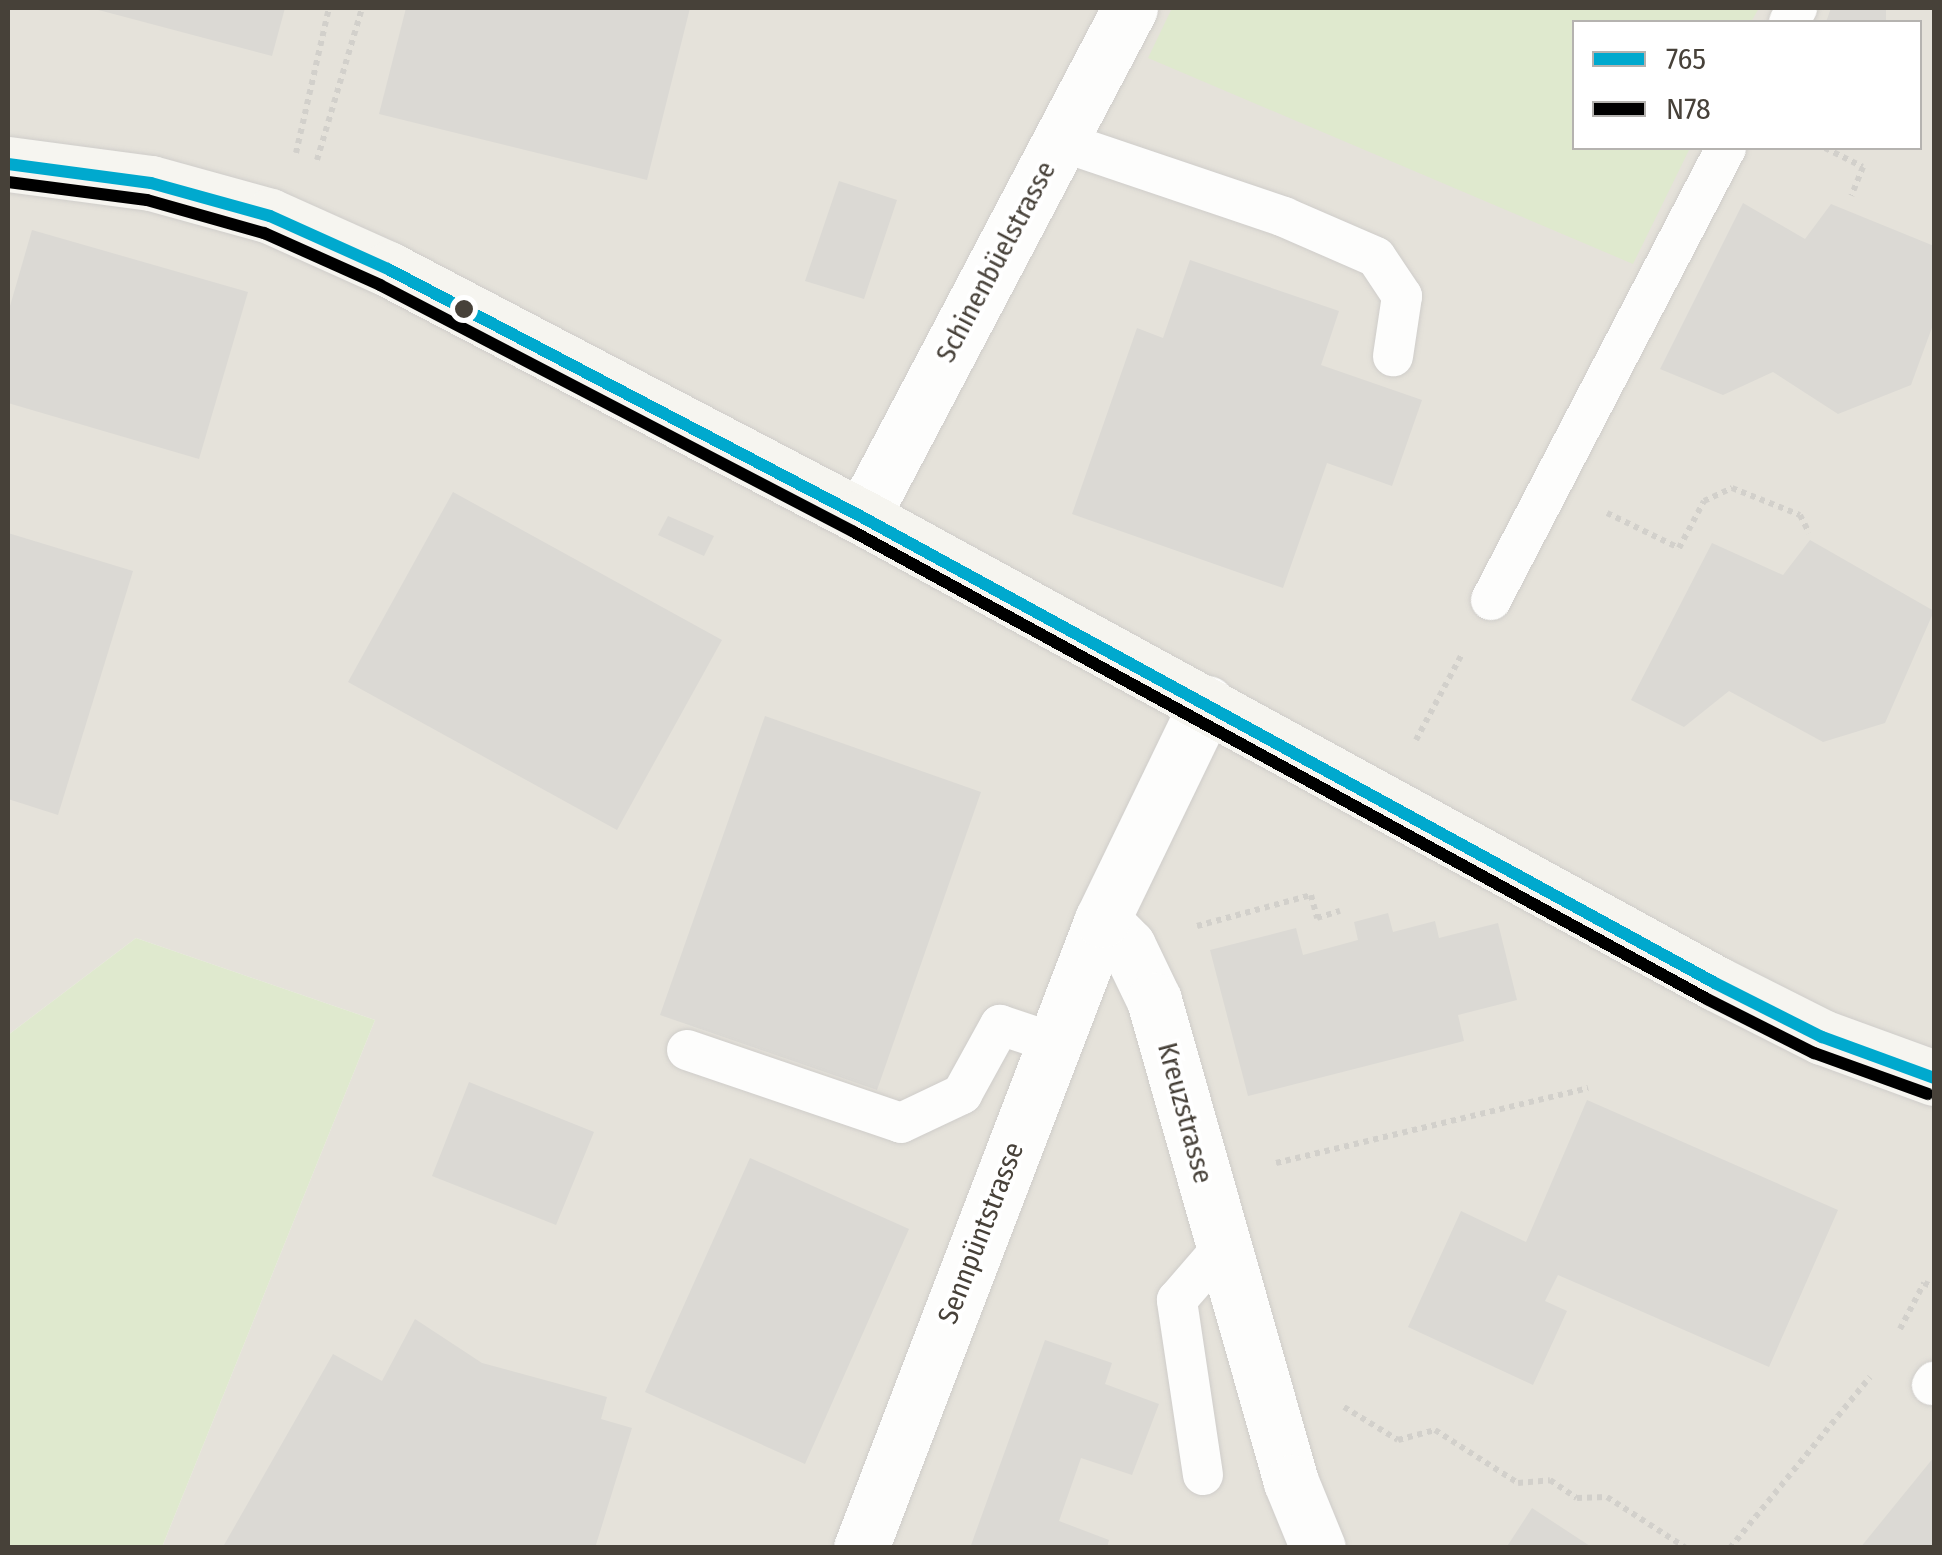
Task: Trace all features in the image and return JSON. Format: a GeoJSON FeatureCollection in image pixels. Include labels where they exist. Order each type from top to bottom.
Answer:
{"type":"FeatureCollection","features":[{"type":"Feature","properties":{"kind":"main road"},"geometry":{"type":"LineString","coordinates":[[8,164],[150,183],[270,216],[388,269],[862,517],[1715,983],[1822,1037],[1934,1078]]}},
{"type":"Feature","properties":{"kind":"street","name":"Schinenbüelstrasse"},"geometry":{"type":"LineString","coordinates":[[862,517],[1130,8]]}},
{"type":"Feature","properties":{"kind":"street"},"geometry":{"type":"LineString","coordinates":[[1115,933],[1208,704]]}},
{"type":"Feature","properties":{"kind":"street","name":"Sennpüntstrasse"},"geometry":{"type":"LineString","coordinates":[[861,1548],[1054,1043],[1115,933]]}},
{"type":"Feature","properties":{"kind":"street","name":"Kreuzstrasse"},"geometry":{"type":"LineString","coordinates":[[1115,933],[1154,1000],[1291,1482],[1318,1548]]}},
{"type":"Feature","properties":{"kind":"lane"},"geometry":{"type":"LineString","coordinates":[[1060,142],[1284,217],[1376,257],[1402,296],[1393,356]]}},
{"type":"Feature","properties":{"kind":"lane"},"geometry":{"type":"LineString","coordinates":[[1491,600],[1725,150]]}},
{"type":"Feature","properties":{"kind":"lane"},"geometry":{"type":"LineString","coordinates":[[687,1050],[901,1123],[962,1094],[1000,1025],[1054,1043]]}},
{"type":"Feature","properties":{"kind":"lane"},"geometry":{"type":"LineString","coordinates":[[1202,1475],[1177,1300],[1222,1248]]}},
{"type":"Feature","properties":{"kind":"path"},"geometry":{"type":"LineString","coordinates":[[270,216],[293,166],[329,8]]}},
{"type":"Feature","properties":{"kind":"path"},"geometry":{"type":"LineString","coordinates":[[314,171],[362,8]]}},
{"type":"Feature","properties":{"kind":"path"},"geometry":{"type":"LineString","coordinates":[[1829,150],[1863,168],[1851,196]]}},
{"type":"Feature","properties":{"kind":"path"},"geometry":{"type":"LineString","coordinates":[[1552,486],[1679,548],[1704,501],[1732,488],[1800,515],[1809,534]]}},
{"type":"Feature","properties":{"kind":"path"},"geometry":{"type":"LineString","coordinates":[[1409,751],[1491,600]]}},
{"type":"Feature","properties":{"kind":"path"},"geometry":{"type":"LineString","coordinates":[[1115,933],[1311,895],[1317,918],[1340,911]]}},
{"type":"Feature","properties":{"kind":"path"},"geometry":{"type":"LineString","coordinates":[[1269,1165],[1588,1088]]}},
{"type":"Feature","properties":{"kind":"path"},"geometry":{"type":"LineString","coordinates":[[1893,1343],[1924,1282],[1934,1287]]}},
{"type":"Feature","properties":{"kind":"path"},"geometry":{"type":"LineString","coordinates":[[1730,1548],[1873,1373]]}},
{"type":"Feature","properties":{"kind":"path"},"geometry":{"type":"LineString","coordinates":[[1340,1404],[1398,1440],[1434,1430],[1518,1483],[1550,1480],[1577,1498],[1607,1497],[1686,1548]]}},
{"type":"Feature","properties":{"kind":"shaded area"},"geometry":{"type":"Polygon","coordinates":[[[8,8],[1934,8],[1934,1547],[162,1547],[375,1020],[136,938],[8,1035],[8,8]]]}},
{"type":"Feature","properties":{"kind":"green space"},"geometry":{"type":"Polygon","coordinates":[[[1172,8],[1759,8],[1752,20],[1572,20],[1572,150],[1689,150],[1633,264],[1148,58],[1172,8]]]}},
{"type":"Feature","properties":{"kind":"green space"},"geometry":{"type":"Polygon","coordinates":[[[136,938],[375,1020],[162,1547],[8,1547],[8,1035],[136,938]]]}},
{"type":"Feature","properties":{"kind":"building"},"geometry":{"type":"Polygon","coordinates":[[[91,8],[285,8],[272,56],[91,8]]]}},
{"type":"Feature","properties":{"kind":"building"},"geometry":{"type":"Polygon","coordinates":[[[406,8],[690,8],[647,180],[379,114],[406,8]]]}},
{"type":"Feature","properties":{"kind":"building"},"geometry":{"type":"Polygon","coordinates":[[[1831,8],[1886,8],[1886,20],[1827,20],[1831,8]]]}},
{"type":"Feature","properties":{"kind":"building"},"geometry":{"type":"Polygon","coordinates":[[[839,181],[897,200],[864,299],[805,281],[839,181]]]}},
{"type":"Feature","properties":{"kind":"building"},"geometry":{"type":"Polygon","coordinates":[[[1743,203],[1805,239],[1831,204],[1934,246],[1934,322],[1911,385],[1838,414],[1773,372],[1723,395],[1660,369],[1743,203]]]}},
{"type":"Feature","properties":{"kind":"building"},"geometry":{"type":"Polygon","coordinates":[[[32,230],[248,292],[199,459],[8,403],[8,313],[32,230]]]}},
{"type":"Feature","properties":{"kind":"building"},"geometry":{"type":"Polygon","coordinates":[[[1190,260],[1339,311],[1321,365],[1422,400],[1392,486],[1327,463],[1283,588],[1072,514],[1137,328],[1163,338],[1190,260]]]}},
{"type":"Feature","properties":{"kind":"building"},"geometry":{"type":"Polygon","coordinates":[[[453,492],[722,640],[617,830],[348,682],[453,492]]]}},
{"type":"Feature","properties":{"kind":"building"},"geometry":{"type":"Polygon","coordinates":[[[668,516],[714,536],[704,556],[658,535],[668,516]]]}},
{"type":"Feature","properties":{"kind":"building"},"geometry":{"type":"Polygon","coordinates":[[[8,533],[133,571],[58,815],[8,799],[8,533]]]}},
{"type":"Feature","properties":{"kind":"building"},"geometry":{"type":"Polygon","coordinates":[[[1810,540],[1934,611],[1885,723],[1823,742],[1729,691],[1684,727],[1631,700],[1712,543],[1783,575],[1810,540]]]}},
{"type":"Feature","properties":{"kind":"building"},"geometry":{"type":"Polygon","coordinates":[[[765,716],[981,792],[877,1090],[660,1015],[765,716]]]}},
{"type":"Feature","properties":{"kind":"building"},"geometry":{"type":"Polygon","coordinates":[[[1388,913],[1393,932],[1435,921],[1439,938],[1498,923],[1517,1000],[1458,1015],[1464,1041],[1248,1096],[1210,950],[1296,928],[1303,955],[1358,940],[1354,922],[1388,913]]]}},
{"type":"Feature","properties":{"kind":"building"},"geometry":{"type":"Polygon","coordinates":[[[469,1082],[594,1132],[556,1225],[432,1176],[469,1082]]]}},
{"type":"Feature","properties":{"kind":"building"},"geometry":{"type":"Polygon","coordinates":[[[1587,1100],[1838,1210],[1769,1367],[1558,1275],[1545,1301],[1567,1311],[1533,1385],[1408,1327],[1461,1211],[1526,1242],[1587,1100]]]}},
{"type":"Feature","properties":{"kind":"building"},"geometry":{"type":"Polygon","coordinates":[[[750,1158],[909,1229],[805,1464],[645,1392],[750,1158]]]}},
{"type":"Feature","properties":{"kind":"building"},"geometry":{"type":"Polygon","coordinates":[[[415,1319],[482,1363],[607,1397],[601,1419],[632,1428],[595,1548],[224,1545],[333,1354],[382,1381],[415,1319]]]}},
{"type":"Feature","properties":{"kind":"building"},"geometry":{"type":"Polygon","coordinates":[[[1045,1340],[1112,1363],[1105,1384],[1159,1404],[1132,1475],[1081,1458],[1059,1521],[1109,1540],[1107,1548],[970,1548],[1045,1340]]]}},
{"type":"Feature","properties":{"kind":"building"},"geometry":{"type":"Polygon","coordinates":[[[1934,1457],[1934,1548],[1860,1548],[1934,1457]]]}},
{"type":"Feature","properties":{"kind":"building"},"geometry":{"type":"Polygon","coordinates":[[[1532,1508],[1593,1548],[1506,1548],[1532,1508]]]}},
{"type":"Feature","properties":{"kind":"transit line","name":"765"},"geometry":{"type":"LineString","coordinates":[[8,164],[151,183],[270,216],[388,269],[862,517],[1715,983],[1822,1037],[1934,1078]]}},
{"type":"Feature","properties":{"kind":"transit line","name":"N78"},"geometry":{"type":"LineString","coordinates":[[8,182],[147,200],[264,233],[380,285],[854,532],[1707,999],[1814,1053],[1928,1094]]}}]}
